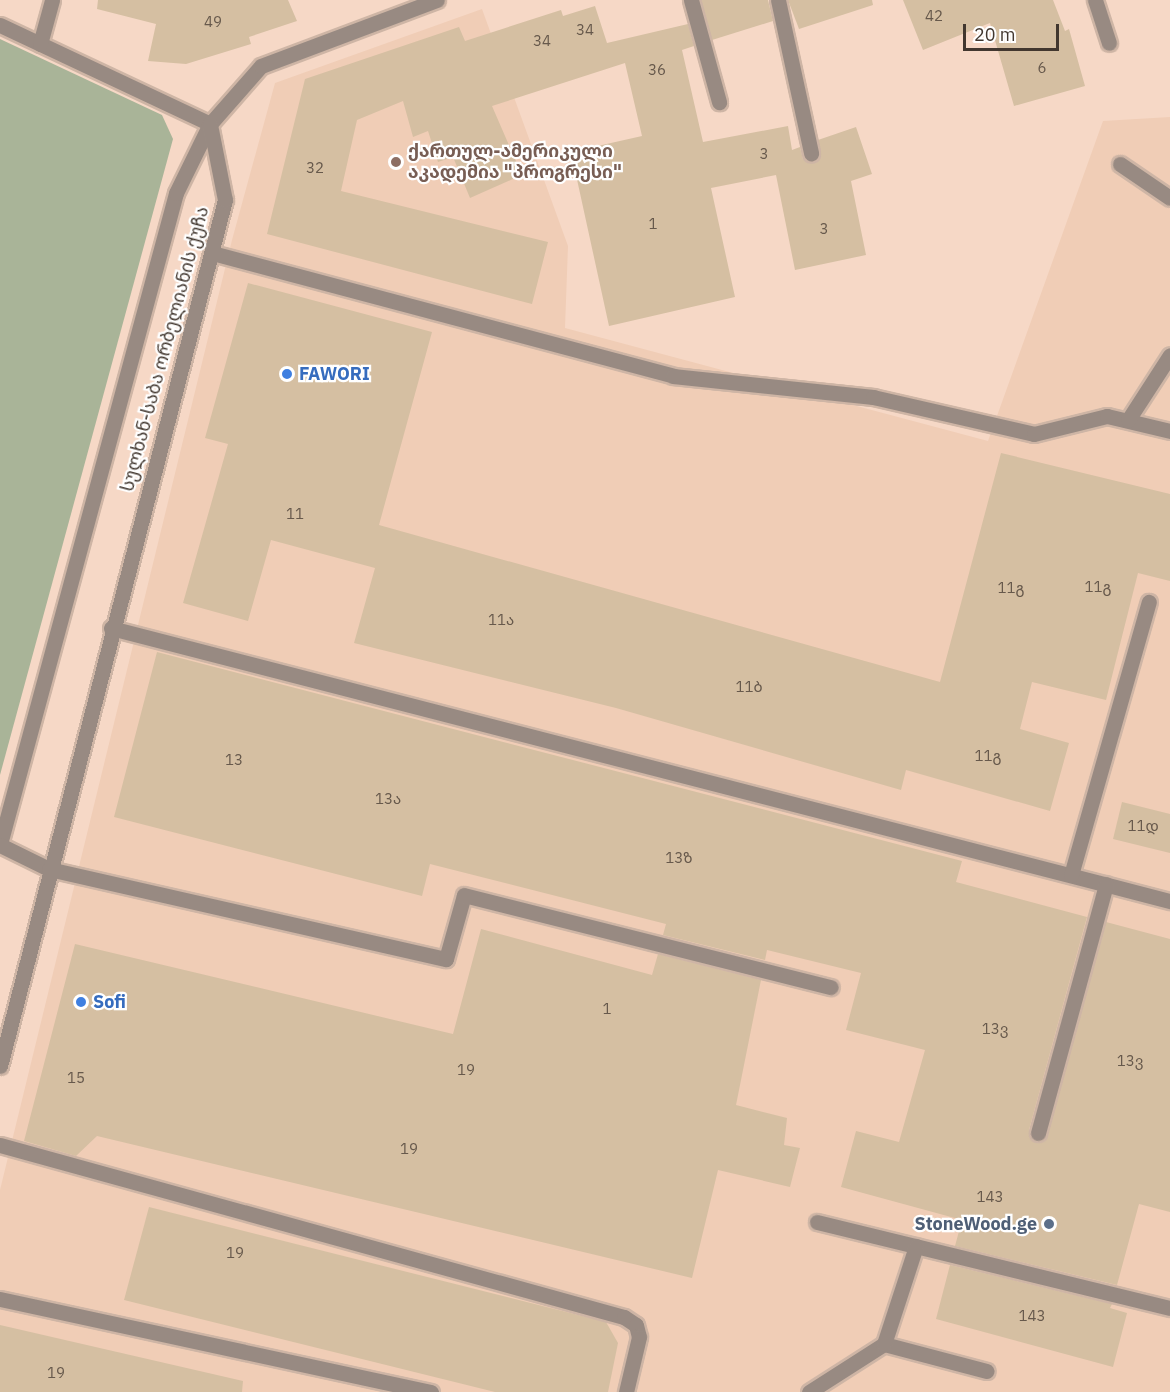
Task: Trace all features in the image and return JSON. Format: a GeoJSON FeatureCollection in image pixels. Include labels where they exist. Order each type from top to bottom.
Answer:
{"type":"FeatureCollection","features":[{"type":"Feature","properties":{"kind":"street"},"geometry":{"type":"LineString","coordinates":[[40,44],[52,0]]}},
{"type":"Feature","properties":{"kind":"street"},"geometry":{"type":"LineString","coordinates":[[0,25],[210,124],[261,66],[437,0]]}},
{"type":"Feature","properties":{"kind":"street"},"geometry":{"type":"LineString","coordinates":[[691,0],[719,102]]}},
{"type":"Feature","properties":{"kind":"street"},"geometry":{"type":"LineString","coordinates":[[778,0],[811,153]]}},
{"type":"Feature","properties":{"kind":"street"},"geometry":{"type":"LineString","coordinates":[[1095,0],[1109,43]]}},
{"type":"Feature","properties":{"kind":"street","name":"სულხან-საბა ორბელიანის ქუჩა"},"geometry":{"type":"LineString","coordinates":[[0,1066],[111,628],[225,200],[210,124]]}},
{"type":"Feature","properties":{"kind":"street","name":"სულხან-საბა ორბელიანის ქუჩა"},"geometry":{"type":"LineString","coordinates":[[0,844],[176,193],[210,124]]}},
{"type":"Feature","properties":{"kind":"street"},"geometry":{"type":"LineString","coordinates":[[1120,164],[1170,198]]}},
{"type":"Feature","properties":{"kind":"street"},"geometry":{"type":"LineString","coordinates":[[212,253],[673,376],[873,397],[1034,434],[1107,416],[1170,431]]}},
{"type":"Feature","properties":{"kind":"street"},"geometry":{"type":"LineString","coordinates":[[1128,420],[1170,355]]}},
{"type":"Feature","properties":{"kind":"street"},"geometry":{"type":"LineString","coordinates":[[1071,875],[1149,602]]}},
{"type":"Feature","properties":{"kind":"street"},"geometry":{"type":"LineString","coordinates":[[111,628],[1170,901]]}},
{"type":"Feature","properties":{"kind":"street"},"geometry":{"type":"LineString","coordinates":[[0,844],[49,869],[446,960],[464,895],[831,987]]}},
{"type":"Feature","properties":{"kind":"street"},"geometry":{"type":"LineString","coordinates":[[1038,1133],[1106,884]]}},
{"type":"Feature","properties":{"kind":"street"},"geometry":{"type":"LineString","coordinates":[[0,1145],[624,1317],[636,1325],[639,1337],[626,1392]]}},
{"type":"Feature","properties":{"kind":"street"},"geometry":{"type":"LineString","coordinates":[[817,1222],[1170,1308]]}},
{"type":"Feature","properties":{"kind":"street"},"geometry":{"type":"LineString","coordinates":[[809,1392],[884,1344],[916,1246]]}},
{"type":"Feature","properties":{"kind":"street"},"geometry":{"type":"LineString","coordinates":[[0,1299],[430,1392]]}},
{"type":"Feature","properties":{"kind":"street"},"geometry":{"type":"LineString","coordinates":[[884,1344],[986,1371]]}},
{"type":"Feature","properties":{"kind":"shaded area"},"geometry":{"type":"Polygon","coordinates":[[[482,9],[568,246],[565,328],[988,441],[1103,121],[1170,117],[1170,1392],[0,1392],[0,1190],[232,240],[275,83],[482,9]]]}},
{"type":"Feature","properties":{"kind":"green space"},"geometry":{"type":"Polygon","coordinates":[[[0,39],[162,115],[173,139],[0,775],[0,39]]]}},
{"type":"Feature","properties":{"kind":"building"},"geometry":{"type":"Polygon","coordinates":[[[98,0],[288,0],[297,21],[249,37],[251,44],[186,64],[148,61],[156,24],[97,9],[98,0]]]}},
{"type":"Feature","properties":{"kind":"building"},"geometry":{"type":"Polygon","coordinates":[[[701,0],[768,0],[773,21],[712,40],[701,0]]]}},
{"type":"Feature","properties":{"kind":"building"},"geometry":{"type":"Polygon","coordinates":[[[788,0],[872,0],[873,5],[799,29],[788,0]]]}},
{"type":"Feature","properties":{"kind":"building"},"geometry":{"type":"Polygon","coordinates":[[[903,0],[1053,0],[1065,31],[1069,29],[1085,86],[1014,106],[990,23],[923,50],[903,0]]]}},
{"type":"Feature","properties":{"kind":"building"},"geometry":{"type":"Polygon","coordinates":[[[595,6],[607,43],[688,24],[694,46],[682,50],[703,142],[788,126],[792,150],[800,147],[803,159],[812,163],[820,155],[818,140],[856,127],[872,174],[851,181],[866,255],[795,270],[776,175],[711,188],[735,297],[609,326],[571,152],[642,136],[625,63],[492,106],[522,175],[470,198],[453,157],[438,162],[428,131],[413,137],[403,101],[357,120],[341,191],[548,242],[532,304],[267,234],[305,79],[459,27],[465,41],[561,10],[563,16],[595,6]]]}},
{"type":"Feature","properties":{"kind":"building"},"geometry":{"type":"Polygon","coordinates":[[[248,283],[432,332],[379,525],[940,682],[1001,453],[1170,494],[1170,581],[1138,573],[1106,700],[1032,682],[1020,729],[1069,743],[1050,811],[906,770],[901,790],[616,708],[354,643],[375,568],[271,540],[248,621],[183,603],[228,444],[205,438],[248,283]]]}},
{"type":"Feature","properties":{"kind":"building"},"geometry":{"type":"Polygon","coordinates":[[[157,652],[962,861],[956,882],[1087,917],[1029,1130],[1035,1142],[1047,1136],[1106,922],[1170,939],[1170,1212],[1139,1204],[1117,1285],[955,1246],[962,1220],[841,1187],[856,1131],[899,1142],[925,1050],[846,1030],[861,973],[767,950],[765,960],[663,935],[666,924],[430,864],[422,896],[114,817],[157,652]]]}},
{"type":"Feature","properties":{"kind":"building"},"geometry":{"type":"Polygon","coordinates":[[[1122,802],[1170,814],[1170,853],[1113,839],[1122,802]]]}},
{"type":"Feature","properties":{"kind":"building"},"geometry":{"type":"Polygon","coordinates":[[[481,929],[652,975],[658,954],[761,980],[736,1105],[787,1118],[784,1145],[800,1148],[790,1187],[718,1170],[692,1278],[97,1136],[76,1156],[24,1141],[75,944],[453,1034],[481,929]]]}},
{"type":"Feature","properties":{"kind":"building"},"geometry":{"type":"Polygon","coordinates":[[[149,1207],[606,1322],[618,1343],[608,1392],[495,1392],[124,1300],[149,1207]]]}},
{"type":"Feature","properties":{"kind":"building"},"geometry":{"type":"Polygon","coordinates":[[[950,1265],[1112,1304],[1110,1308],[1127,1313],[1113,1367],[936,1319],[950,1265]]]}},
{"type":"Feature","properties":{"kind":"building"},"geometry":{"type":"Polygon","coordinates":[[[0,1325],[243,1381],[242,1392],[0,1392],[0,1325]]]}},
{"type":"Feature","properties":{"kind":"place","name":"ქართულ-ამერიკული აკადემია \"პროგრესი\""},"geometry":{"type":"Point","coordinates":[396,162]}},
{"type":"Feature","properties":{"kind":"place","name":"FAWORI"},"geometry":{"type":"Point","coordinates":[287,374]}},
{"type":"Feature","properties":{"kind":"place","name":"Sofi"},"geometry":{"type":"Point","coordinates":[81,1002]}},
{"type":"Feature","properties":{"kind":"place","name":"StoneWood.ge"},"geometry":{"type":"Point","coordinates":[1049,1224]}}]}
